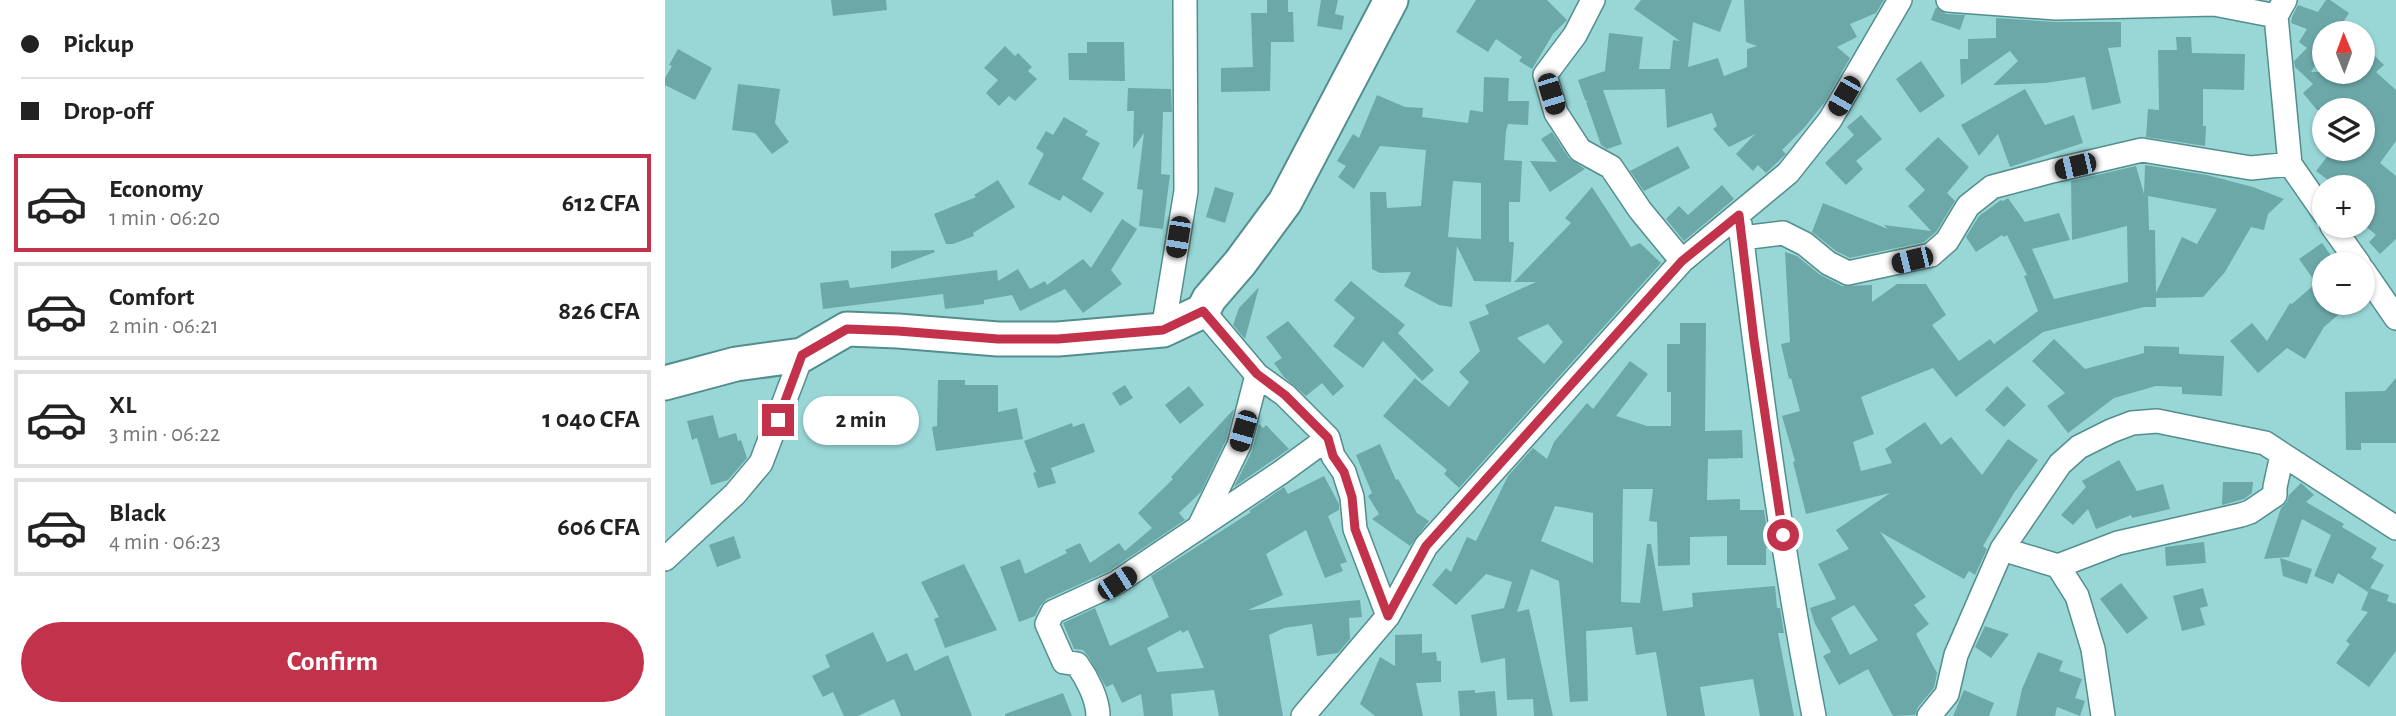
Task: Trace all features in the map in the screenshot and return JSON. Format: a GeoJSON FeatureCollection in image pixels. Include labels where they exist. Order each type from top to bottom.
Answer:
{"type":"FeatureCollection","features":[{"type":"Feature","properties":{"kind":"highway"},"geometry":{"type":"LineString","coordinates":[[665,383],[736,364],[802,355],[847,329],[998,339],[1058,339],[1163,330],[1203,311],[1209,299],[1240,263],[1285,202],[1391,0]]}},
{"type":"Feature","properties":{"kind":"street"},"geometry":{"type":"LineString","coordinates":[[1163,330],[1186,191],[1185,0]]}},
{"type":"Feature","properties":{"kind":"street"},"geometry":{"type":"LineString","coordinates":[[1593,0],[1575,36],[1545,75],[1556,113],[1580,150],[1611,167],[1640,210],[1682,261]]}},
{"type":"Feature","properties":{"kind":"street"},"geometry":{"type":"LineString","coordinates":[[1303,716],[1388,616],[1426,546],[1682,261],[1788,173],[1830,120],[1900,0]]}},
{"type":"Feature","properties":{"kind":"street"},"geometry":{"type":"LineString","coordinates":[[1948,0],[2056,8],[2213,2],[2280,8],[2290,164],[2312,196]]}},
{"type":"Feature","properties":{"kind":"street"},"geometry":{"type":"LineString","coordinates":[[1742,238],[1783,233],[1805,244],[1828,264],[1848,273],[1931,255],[1947,241],[1968,206],[1992,187],[2052,171],[2142,150],[2251,168],[2290,164]]}},
{"type":"Feature","properties":{"kind":"street"},"geometry":{"type":"LineString","coordinates":[[1739,215],[1754,340],[1798,634],[1814,716]]}},
{"type":"Feature","properties":{"kind":"street"},"geometry":{"type":"LineString","coordinates":[[2375,287],[2396,318]]}},
{"type":"Feature","properties":{"kind":"street"},"geometry":{"type":"LineString","coordinates":[[1203,311],[1257,374],[1285,395],[1328,438],[1333,456],[1344,472],[1352,497],[1355,529],[1388,616]]}},
{"type":"Feature","properties":{"kind":"street"},"geometry":{"type":"LineString","coordinates":[[665,559],[735,494],[761,463],[802,355]]}},
{"type":"Feature","properties":{"kind":"street"},"geometry":{"type":"LineString","coordinates":[[1200,525],[1239,445],[1257,374]]}},
{"type":"Feature","properties":{"kind":"street"},"geometry":{"type":"LineString","coordinates":[[1929,716],[1947,694],[1956,655],[2002,549],[2060,464],[2079,447],[2132,423],[2157,421],[2265,443],[2396,528]]}},
{"type":"Feature","properties":{"kind":"street"},"geometry":{"type":"LineString","coordinates":[[1098,716],[1096,702],[1085,676],[1077,664],[1064,662],[1055,644],[1047,624],[1053,612],[1117,583],[1328,438]]}},
{"type":"Feature","properties":{"kind":"street"},"geometry":{"type":"LineString","coordinates":[[2002,549],[2058,566],[2118,543],[2250,512],[2275,495],[2274,487],[2282,455]]}},
{"type":"Feature","properties":{"kind":"street"},"geometry":{"type":"LineString","coordinates":[[2058,566],[2077,596],[2094,649],[2103,716]]}},
{"type":"Feature","properties":{"kind":"building"},"geometry":{"type":"Polygon","coordinates":[[[831,0],[886,0],[887,10],[833,16],[831,0]]]}},
{"type":"Feature","properties":{"kind":"building"},"geometry":{"type":"Polygon","coordinates":[[[1267,0],[1288,0],[1288,12],[1293,12],[1294,42],[1271,42],[1270,91],[1221,92],[1221,68],[1253,67],[1251,13],[1267,13],[1267,0]]]}},
{"type":"Feature","properties":{"kind":"building"},"geometry":{"type":"Polygon","coordinates":[[[1321,0],[1338,0],[1335,14],[1344,16],[1342,30],[1317,26],[1321,0]]]}},
{"type":"Feature","properties":{"kind":"building"},"geometry":{"type":"Polygon","coordinates":[[[1476,0],[1547,0],[1567,20],[1553,34],[1532,69],[1519,61],[1522,57],[1496,39],[1488,52],[1456,32],[1476,0]]]}},
{"type":"Feature","properties":{"kind":"building"},"geometry":{"type":"Polygon","coordinates":[[[1641,0],[1732,0],[1720,32],[1693,22],[1688,67],[1718,58],[1724,76],[1747,67],[1747,49],[1757,46],[1746,42],[1744,0],[1884,0],[1876,13],[1850,24],[1857,37],[1837,47],[1850,58],[1824,103],[1782,150],[1786,154],[1766,173],[1758,165],[1753,171],[1736,154],[1755,134],[1729,147],[1713,129],[1717,126],[1712,113],[1667,128],[1665,89],[1603,90],[1622,144],[1607,149],[1601,145],[1578,80],[1605,71],[1609,33],[1643,37],[1639,69],[1670,69],[1673,40],[1680,41],[1634,9],[1641,0]]]}},
{"type":"Feature","properties":{"kind":"building"},"geometry":{"type":"Polygon","coordinates":[[[2326,0],[2330,0],[2349,13],[2344,21],[2312,21],[2312,83],[2295,67],[2294,61],[2307,48],[2299,42],[2307,29],[2291,23],[2298,5],[2318,12],[2326,0]]]}},
{"type":"Feature","properties":{"kind":"building"},"geometry":{"type":"Polygon","coordinates":[[[1936,7],[1946,14],[1965,15],[1960,30],[1931,20],[1936,7]]]}},
{"type":"Feature","properties":{"kind":"building"},"geometry":{"type":"Polygon","coordinates":[[[1996,18],[2055,22],[2121,22],[2121,47],[2108,48],[2121,103],[2092,110],[2085,77],[2045,83],[1993,85],[2018,61],[2010,51],[1961,85],[1960,59],[1968,59],[1968,39],[1996,38],[1996,18]]]}},
{"type":"Feature","properties":{"kind":"building"},"geometry":{"type":"Polygon","coordinates":[[[2176,37],[2191,37],[2192,53],[2245,54],[2244,90],[2203,89],[2205,146],[2146,137],[2148,109],[2159,110],[2158,50],[2177,50],[2176,37]]]}},
{"type":"Feature","properties":{"kind":"building"},"geometry":{"type":"Polygon","coordinates":[[[1087,42],[1124,42],[1125,81],[1069,80],[1068,53],[1087,53],[1087,42]]]}},
{"type":"Feature","properties":{"kind":"building"},"geometry":{"type":"Polygon","coordinates":[[[1005,46],[1015,56],[1018,53],[1032,67],[1028,71],[1037,79],[1015,101],[1009,96],[999,106],[986,93],[998,80],[984,68],[1005,46]]]}},
{"type":"Feature","properties":{"kind":"building"},"geometry":{"type":"Polygon","coordinates":[[[678,49],[712,68],[695,100],[665,85],[665,78],[672,66],[669,65],[678,49]]]}},
{"type":"Feature","properties":{"kind":"building"},"geometry":{"type":"Polygon","coordinates":[[[2375,56],[2384,65],[2376,72],[2396,90],[2396,141],[2380,163],[2396,176],[2396,239],[2380,254],[2369,242],[2376,235],[2375,175],[2321,175],[2316,171],[2324,161],[2375,161],[2375,98],[2312,98],[2312,104],[2303,93],[2313,84],[2375,84],[2375,56]]]}},
{"type":"Feature","properties":{"kind":"building"},"geometry":{"type":"Polygon","coordinates":[[[1921,61],[1945,96],[1920,113],[1896,79],[1921,61]]]}},
{"type":"Feature","properties":{"kind":"building"},"geometry":{"type":"Polygon","coordinates":[[[1484,77],[1509,78],[1508,101],[1529,101],[1528,125],[1508,124],[1506,131],[1504,160],[1522,161],[1520,202],[1509,202],[1509,242],[1514,242],[1511,282],[1474,281],[1457,246],[1452,307],[1439,305],[1404,286],[1411,272],[1380,273],[1372,269],[1370,192],[1386,192],[1387,208],[1421,206],[1426,150],[1380,146],[1354,189],[1338,177],[1346,166],[1337,161],[1353,134],[1359,138],[1377,95],[1405,107],[1423,108],[1422,117],[1468,123],[1470,110],[1483,112],[1484,77]],[[1453,181],[1448,237],[1481,239],[1481,183],[1453,181]]]}},
{"type":"Feature","properties":{"kind":"building"},"geometry":{"type":"Polygon","coordinates":[[[738,84],[780,89],[775,123],[789,142],[772,154],[755,133],[732,130],[738,84]]]}},
{"type":"Feature","properties":{"kind":"building"},"geometry":{"type":"Polygon","coordinates":[[[1128,88],[1171,89],[1172,112],[1163,112],[1161,174],[1170,175],[1163,229],[1139,226],[1143,190],[1137,189],[1144,133],[1133,149],[1134,111],[1127,111],[1128,88]]]}},
{"type":"Feature","properties":{"kind":"building"},"geometry":{"type":"Polygon","coordinates":[[[2025,89],[2045,125],[2074,115],[2083,143],[2010,167],[1998,134],[1979,156],[1961,125],[2025,89]]]}},
{"type":"Feature","properties":{"kind":"building"},"geometry":{"type":"Polygon","coordinates":[[[1861,115],[1882,139],[1856,161],[1863,169],[1846,185],[1825,163],[1854,135],[1847,127],[1861,115]]]}},
{"type":"Feature","properties":{"kind":"building"},"geometry":{"type":"Polygon","coordinates":[[[1064,117],[1088,131],[1085,135],[1100,143],[1082,179],[1104,193],[1091,213],[1063,195],[1060,201],[1028,184],[1044,154],[1036,148],[1046,131],[1053,135],[1064,117]]]}},
{"type":"Feature","properties":{"kind":"building"},"geometry":{"type":"Polygon","coordinates":[[[1552,132],[1569,158],[1585,169],[1550,192],[1530,161],[1557,162],[1541,139],[1552,132]]]}},
{"type":"Feature","properties":{"kind":"building"},"geometry":{"type":"Polygon","coordinates":[[[1938,137],[1969,167],[1947,193],[1955,201],[1936,232],[1924,242],[1850,258],[1836,251],[1812,232],[1823,203],[1888,229],[1884,225],[1931,231],[1908,206],[1925,190],[1905,169],[1938,137]]]}},
{"type":"Feature","properties":{"kind":"building"},"geometry":{"type":"Polygon","coordinates":[[[1678,146],[1690,168],[1644,191],[1630,171],[1678,146]]]}},
{"type":"Feature","properties":{"kind":"building"},"geometry":{"type":"Polygon","coordinates":[[[2145,165],[2207,175],[2253,187],[2284,199],[2268,214],[2264,230],[2251,227],[2225,272],[2203,297],[2156,298],[2156,307],[2144,307],[2043,332],[1956,397],[1933,368],[1861,397],[1874,434],[1853,442],[1861,471],[1892,463],[1885,449],[1925,422],[1941,445],[1951,437],[1982,475],[2008,439],[2038,460],[2014,493],[1983,546],[1987,549],[1975,575],[1969,571],[1964,579],[1880,532],[1926,597],[1914,605],[1929,624],[1916,634],[1937,673],[1934,688],[1918,707],[1915,715],[1893,716],[1868,669],[1839,685],[1823,656],[1831,652],[1815,624],[1810,608],[1836,599],[1818,564],[1849,549],[1836,530],[1890,493],[1806,514],[1782,416],[1800,411],[1781,344],[1790,342],[1785,252],[1797,256],[1819,274],[1842,286],[1872,285],[1872,302],[1897,284],[1926,284],[1946,315],[1932,325],[1959,361],[1990,339],[1994,344],[2038,311],[2024,276],[2027,275],[2007,235],[2002,235],[1976,252],[1966,237],[1979,216],[2008,198],[2025,222],[2059,213],[2070,240],[2032,249],[2054,299],[2128,282],[2127,226],[2072,240],[2071,181],[2136,166],[2144,194],[2145,165]],[[2148,196],[2149,230],[2155,230],[2156,293],[2182,237],[2197,244],[2217,209],[2148,196]],[[1854,605],[1831,618],[1850,655],[1878,640],[1854,605]]]}},
{"type":"Feature","properties":{"kind":"building"},"geometry":{"type":"Polygon","coordinates":[[[998,180],[1015,207],[973,233],[974,236],[946,244],[934,214],[976,197],[974,195],[998,180]]]}},
{"type":"Feature","properties":{"kind":"building"},"geometry":{"type":"Polygon","coordinates":[[[1722,185],[1734,199],[1684,241],[1666,219],[1679,206],[1688,215],[1722,185]]]}},
{"type":"Feature","properties":{"kind":"building"},"geometry":{"type":"Polygon","coordinates":[[[1215,187],[1234,193],[1225,223],[1206,217],[1215,187]]]}},
{"type":"Feature","properties":{"kind":"building"},"geometry":{"type":"Polygon","coordinates":[[[1592,187],[1631,247],[1640,243],[1661,263],[1459,488],[1444,474],[1447,470],[1383,416],[1415,378],[1449,407],[1469,382],[1459,372],[1480,351],[1469,322],[1489,314],[1485,305],[1536,282],[1514,282],[1571,223],[1565,218],[1592,187]],[[1548,324],[1517,338],[1544,364],[1563,342],[1548,324]]]}},
{"type":"Feature","properties":{"kind":"building"},"geometry":{"type":"Polygon","coordinates":[[[1122,219],[1137,229],[1111,270],[1122,284],[1083,313],[1065,289],[1020,311],[1012,295],[984,300],[984,304],[945,309],[943,294],[823,309],[820,283],[848,280],[850,288],[997,270],[998,281],[1018,269],[1030,289],[1045,281],[1047,285],[1083,259],[1091,268],[1122,219]]]}},
{"type":"Feature","properties":{"kind":"building"},"geometry":{"type":"Polygon","coordinates":[[[2322,243],[2328,252],[2312,252],[2312,277],[2299,259],[2322,243]]]}},
{"type":"Feature","properties":{"kind":"building"},"geometry":{"type":"Polygon","coordinates":[[[891,251],[935,252],[891,269],[891,251]]]}},
{"type":"Feature","properties":{"kind":"building"},"geometry":{"type":"Polygon","coordinates":[[[1351,281],[1405,325],[1398,333],[1434,370],[1422,381],[1383,341],[1363,368],[1333,346],[1355,318],[1334,300],[1351,281]]]}},
{"type":"Feature","properties":{"kind":"building"},"geometry":{"type":"Polygon","coordinates":[[[2312,286],[2312,315],[2338,315],[2324,327],[2305,359],[2287,348],[2258,373],[2230,341],[2252,323],[2267,341],[2290,303],[2312,286]]]}},
{"type":"Feature","properties":{"kind":"building"},"geometry":{"type":"Polygon","coordinates":[[[1259,287],[1245,339],[1233,325],[1239,308],[1259,287]]]}},
{"type":"Feature","properties":{"kind":"building"},"geometry":{"type":"Polygon","coordinates":[[[1288,321],[1344,386],[1333,396],[1322,383],[1306,396],[1284,377],[1274,363],[1282,358],[1266,337],[1288,321]]]}},
{"type":"Feature","properties":{"kind":"building"},"geometry":{"type":"Polygon","coordinates":[[[1680,323],[1706,323],[1705,431],[1742,430],[1743,458],[1708,459],[1707,500],[1740,499],[1740,510],[1764,510],[1770,548],[1766,548],[1766,565],[1727,565],[1727,536],[1690,537],[1690,565],[1658,566],[1657,522],[1649,521],[1653,489],[1623,489],[1621,602],[1640,603],[1647,544],[1651,544],[1663,611],[1693,607],[1692,593],[1775,586],[1777,608],[1780,608],[1784,633],[1778,633],[1794,716],[1760,716],[1753,679],[1700,687],[1705,716],[1667,716],[1656,652],[1636,655],[1632,627],[1586,631],[1588,701],[1570,702],[1559,581],[1531,569],[1517,612],[1529,609],[1553,716],[1534,716],[1533,699],[1507,700],[1505,658],[1481,663],[1471,615],[1504,608],[1512,582],[1486,574],[1456,605],[1432,585],[1446,568],[1451,572],[1467,537],[1476,541],[1508,476],[1533,448],[1547,459],[1554,442],[1587,403],[1593,409],[1630,361],[1648,374],[1616,416],[1647,426],[1671,426],[1671,392],[1667,392],[1667,344],[1680,344],[1680,323]],[[1555,506],[1541,541],[1593,563],[1593,513],[1555,506]]]}},
{"type":"Feature","properties":{"kind":"building"},"geometry":{"type":"Polygon","coordinates":[[[2054,339],[2085,369],[2144,353],[2144,346],[2179,347],[2179,354],[2224,356],[2222,396],[2182,394],[2182,387],[2156,386],[2114,398],[2068,433],[2047,406],[2065,393],[2032,361],[2054,339]]]}},
{"type":"Feature","properties":{"kind":"building"},"geometry":{"type":"Polygon","coordinates":[[[2396,378],[2396,443],[2361,443],[2361,450],[2346,450],[2345,392],[2385,391],[2396,378]]]}},
{"type":"Feature","properties":{"kind":"building"},"geometry":{"type":"Polygon","coordinates":[[[938,380],[965,380],[965,385],[998,385],[998,412],[1017,408],[1023,439],[936,451],[932,427],[937,426],[938,380]]]}},
{"type":"Feature","properties":{"kind":"building"},"geometry":{"type":"Polygon","coordinates":[[[1125,385],[1133,398],[1120,406],[1112,393],[1125,385]]]}},
{"type":"Feature","properties":{"kind":"building"},"geometry":{"type":"Polygon","coordinates":[[[1189,386],[1204,405],[1180,424],[1165,405],[1189,386]]]}},
{"type":"Feature","properties":{"kind":"building"},"geometry":{"type":"Polygon","coordinates":[[[2007,386],[2026,405],[2004,427],[1985,410],[2007,386]]]}},
{"type":"Feature","properties":{"kind":"building"},"geometry":{"type":"Polygon","coordinates":[[[1234,409],[1226,440],[1201,492],[1179,513],[1185,520],[1109,571],[1047,599],[1035,616],[1019,622],[1000,567],[1020,559],[1025,574],[1067,553],[1065,550],[1080,543],[1090,563],[1119,543],[1125,551],[1152,528],[1138,513],[1173,479],[1171,477],[1234,409]]]}},
{"type":"Feature","properties":{"kind":"building"},"geometry":{"type":"Polygon","coordinates":[[[851,410],[861,428],[829,444],[819,424],[851,410]]]}},
{"type":"Feature","properties":{"kind":"building"},"geometry":{"type":"Polygon","coordinates":[[[713,415],[719,438],[736,433],[747,458],[728,480],[711,485],[697,438],[692,440],[687,421],[713,415]]]}},
{"type":"Feature","properties":{"kind":"building"},"geometry":{"type":"Polygon","coordinates":[[[1072,423],[1073,427],[1084,423],[1095,452],[1051,468],[1056,483],[1038,488],[1033,473],[1036,472],[1024,441],[1072,423]]]}},
{"type":"Feature","properties":{"kind":"building"},"geometry":{"type":"Polygon","coordinates":[[[1259,424],[1263,428],[1266,425],[1289,449],[1234,487],[1252,451],[1259,424]]]}},
{"type":"Feature","properties":{"kind":"building"},"geometry":{"type":"Polygon","coordinates":[[[1380,444],[1396,480],[1398,479],[1417,513],[1429,521],[1410,546],[1372,519],[1379,514],[1368,496],[1372,493],[1356,455],[1380,444]]]}},
{"type":"Feature","properties":{"kind":"building"},"geometry":{"type":"Polygon","coordinates":[[[2119,460],[2137,491],[2163,484],[2170,509],[2132,518],[2131,515],[2096,529],[2088,509],[2073,525],[2061,515],[2086,487],[2082,481],[2119,460]]]}},
{"type":"Feature","properties":{"kind":"building"},"geometry":{"type":"Polygon","coordinates":[[[1324,476],[1339,504],[1339,510],[1328,516],[1347,562],[1340,564],[1343,571],[1325,578],[1306,530],[1266,554],[1283,595],[1248,610],[1360,600],[1362,617],[1349,618],[1350,639],[1338,653],[1317,656],[1312,624],[1284,628],[1269,635],[1283,716],[1219,716],[1214,690],[1171,694],[1173,716],[1144,716],[1141,694],[1122,703],[1113,684],[1106,687],[1083,650],[1074,649],[1063,623],[1095,608],[1110,646],[1169,617],[1151,576],[1251,512],[1249,511],[1284,487],[1288,494],[1324,476]],[[1181,630],[1147,648],[1157,672],[1204,668],[1188,630],[1182,633],[1181,630]]]}},
{"type":"Feature","properties":{"kind":"building"},"geometry":{"type":"Polygon","coordinates":[[[2223,482],[2253,482],[2252,493],[2244,499],[2222,505],[2223,482]]]}},
{"type":"Feature","properties":{"kind":"building"},"geometry":{"type":"Polygon","coordinates":[[[2301,483],[2314,495],[2306,502],[2344,524],[2342,527],[2377,548],[2371,558],[2384,565],[2368,592],[2338,573],[2333,584],[2314,576],[2331,535],[2302,519],[2289,557],[2264,559],[2281,508],[2301,483]]]}},
{"type":"Feature","properties":{"kind":"building"},"geometry":{"type":"Polygon","coordinates":[[[734,536],[741,558],[717,567],[709,545],[734,536]]]}},
{"type":"Feature","properties":{"kind":"building"},"geometry":{"type":"Polygon","coordinates":[[[2204,542],[2206,563],[2166,566],[2165,547],[2204,542]]]}},
{"type":"Feature","properties":{"kind":"building"},"geometry":{"type":"Polygon","coordinates":[[[2280,558],[2312,569],[2307,584],[2283,576],[2280,558]]]}},
{"type":"Feature","properties":{"kind":"building"},"geometry":{"type":"Polygon","coordinates":[[[964,564],[997,630],[945,648],[934,619],[939,617],[921,582],[964,564]]]}},
{"type":"Feature","properties":{"kind":"building"},"geometry":{"type":"Polygon","coordinates":[[[2121,583],[2148,618],[2127,634],[2100,599],[2121,583]]]}},
{"type":"Feature","properties":{"kind":"building"},"geometry":{"type":"Polygon","coordinates":[[[2203,588],[2208,606],[2200,608],[2205,625],[2182,631],[2173,596],[2203,588]]]}},
{"type":"Feature","properties":{"kind":"building"},"geometry":{"type":"Polygon","coordinates":[[[2370,588],[2389,595],[2387,601],[2396,604],[2396,651],[2369,687],[2336,663],[2350,644],[2346,641],[2368,612],[2361,610],[2370,588]]]}},
{"type":"Feature","properties":{"kind":"building"},"geometry":{"type":"Polygon","coordinates":[[[1985,626],[2009,634],[1991,658],[1975,647],[1985,626]]]}},
{"type":"Feature","properties":{"kind":"building"},"geometry":{"type":"Polygon","coordinates":[[[873,632],[887,662],[907,653],[915,671],[948,655],[972,716],[901,716],[894,699],[858,716],[844,716],[833,692],[823,697],[812,676],[830,667],[825,655],[873,632]]]}},
{"type":"Feature","properties":{"kind":"building"},"geometry":{"type":"Polygon","coordinates":[[[1422,634],[1422,653],[1436,652],[1437,661],[1441,661],[1441,682],[1416,683],[1423,716],[1375,716],[1360,704],[1380,657],[1395,666],[1395,635],[1422,634]]]}},
{"type":"Feature","properties":{"kind":"building"},"geometry":{"type":"Polygon","coordinates":[[[2038,652],[2063,661],[2059,671],[2082,679],[2075,698],[2085,701],[2080,716],[2057,707],[2055,716],[2016,716],[2022,689],[2038,652]]]}},
{"type":"Feature","properties":{"kind":"building"},"geometry":{"type":"Polygon","coordinates":[[[1475,690],[1475,693],[1495,691],[1497,716],[1460,716],[1458,691],[1475,690]]]}},
{"type":"Feature","properties":{"kind":"building"},"geometry":{"type":"Polygon","coordinates":[[[1964,690],[1994,703],[1989,716],[1953,716],[1964,690]]]}},
{"type":"Feature","properties":{"kind":"building"},"geometry":{"type":"Polygon","coordinates":[[[1063,693],[1072,716],[1005,716],[1005,714],[1063,693]]]}},
{"type":"Feature","properties":{"kind":"route"},"geometry":{"type":"LineString","coordinates":[[778,420],[802,355],[847,329],[998,339],[1058,339],[1163,330],[1203,311],[1257,374],[1285,395],[1328,438],[1333,456],[1344,472],[1352,497],[1355,529],[1388,616],[1426,546],[1682,261],[1739,215],[1754,340],[1783,535]]}}]}
